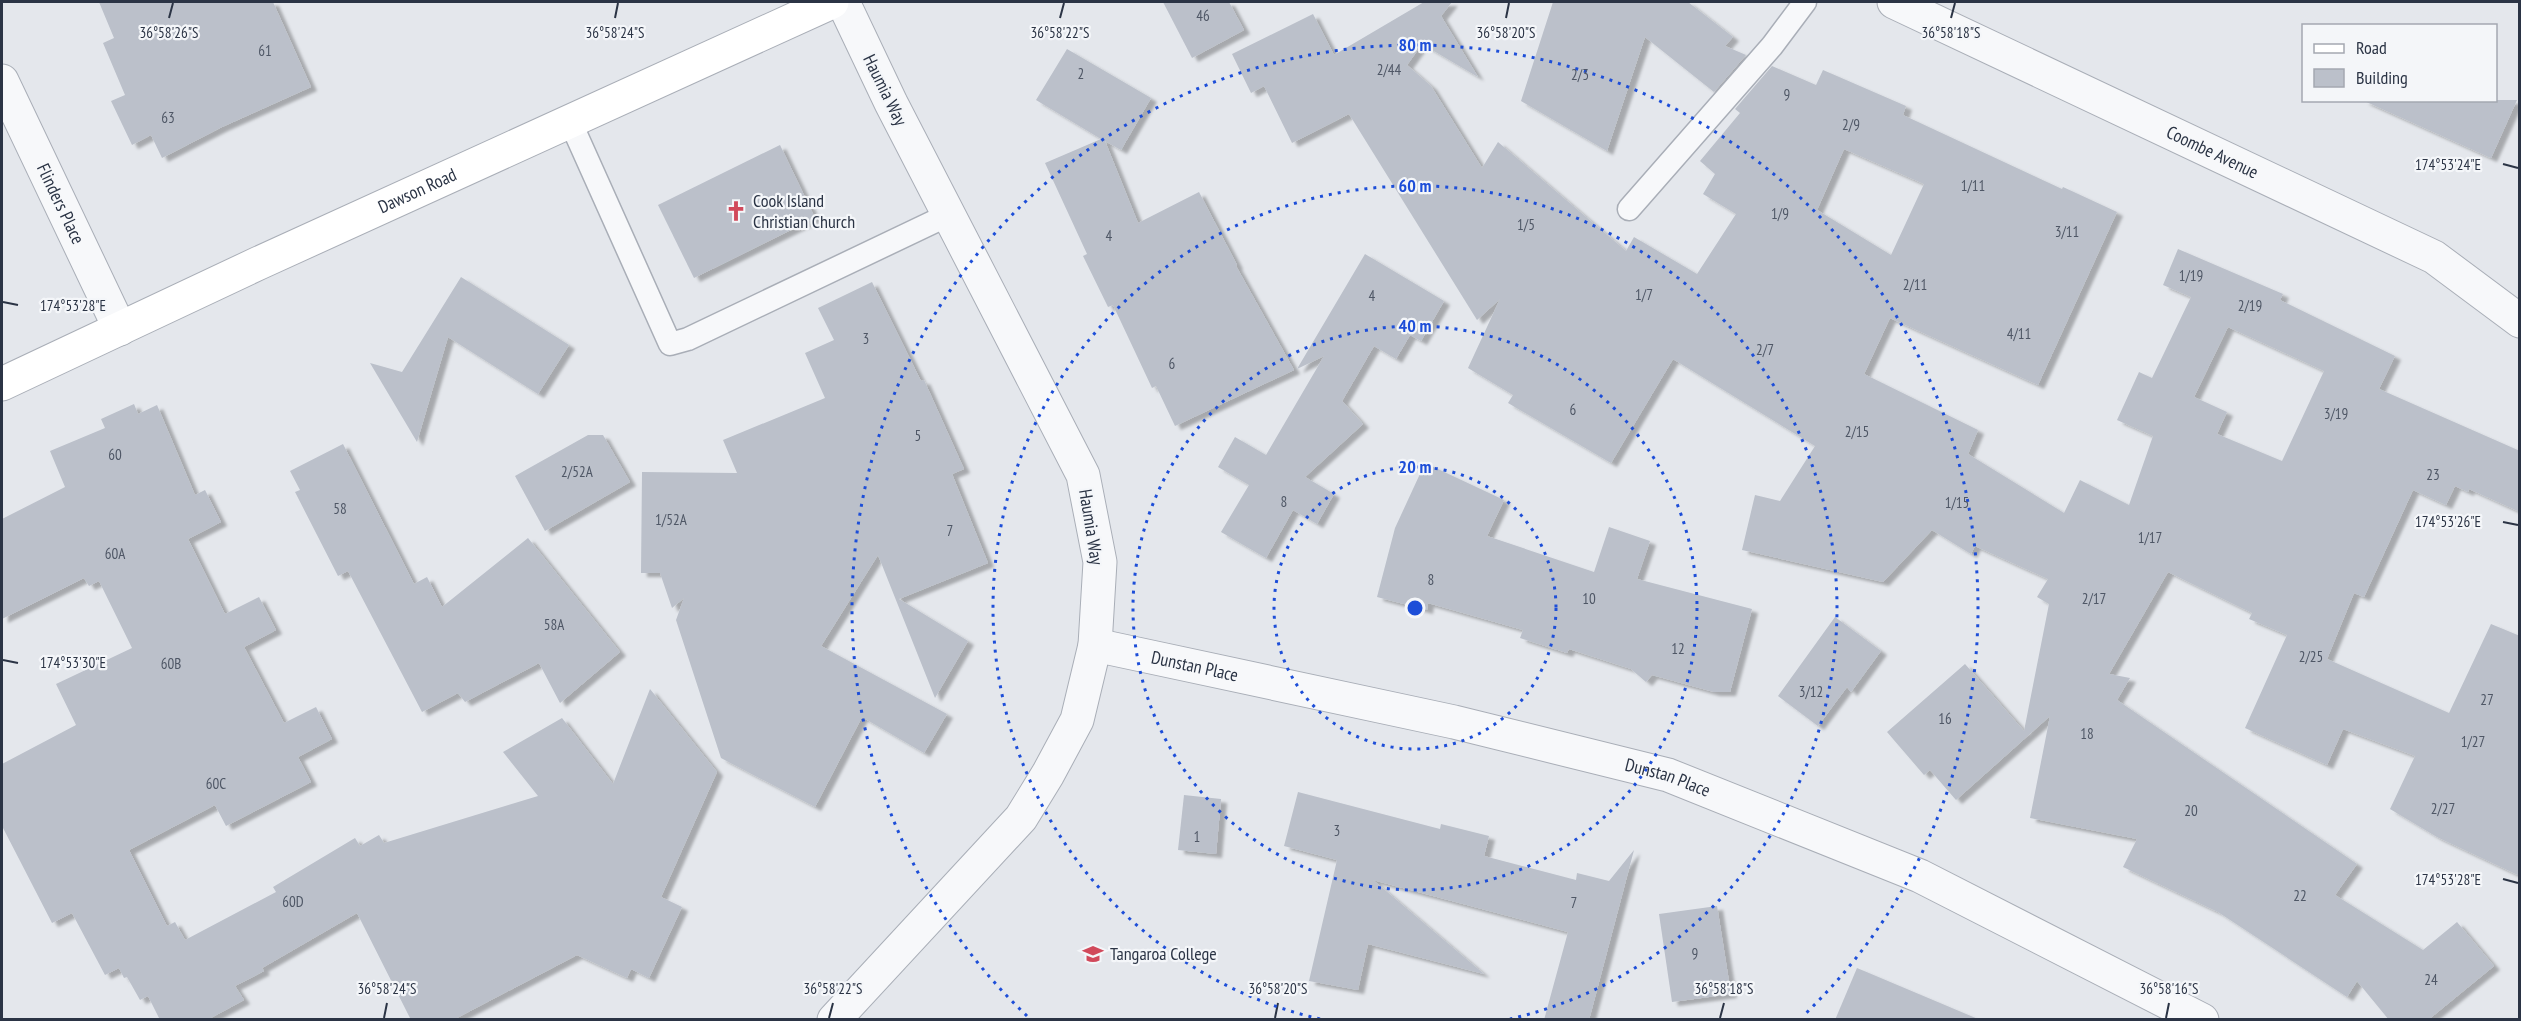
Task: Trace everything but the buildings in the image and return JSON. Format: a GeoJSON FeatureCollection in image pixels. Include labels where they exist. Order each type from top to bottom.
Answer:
{"type":"FeatureCollection","features":[{"type":"Feature","properties":{"kind":"main road","name":"Dawson Road"},"geometry":{"type":"LineString","coordinates":[[2,384],[832,2]]}},
{"type":"Feature","properties":{"kind":"street","name":"Haumia Way"},"geometry":{"type":"LineString","coordinates":[[834,1020],[1021,818],[1077,720],[1095,645],[1100,562],[1083,475],[891,103],[843,2]]}},
{"type":"Feature","properties":{"kind":"street","name":"Coombe Avenue"},"geometry":{"type":"LineString","coordinates":[[1894,2],[2434,256],[2520,321]]}},
{"type":"Feature","properties":{"kind":"street","name":"Flinders Place"},"geometry":{"type":"LineString","coordinates":[[2,81],[120,329]]}},
{"type":"Feature","properties":{"kind":"street","name":"Dunstan Place"},"geometry":{"type":"LineString","coordinates":[[1095,645],[1454,722],[1668,775],[1920,876],[2202,1020]]}},
{"type":"Feature","properties":{"kind":"lane"},"geometry":{"type":"LineString","coordinates":[[1629,209],[1772,46],[1805,2]]}},
{"type":"Feature","properties":{"kind":"lane"},"geometry":{"type":"LineString","coordinates":[[570,121],[670,344],[688,339],[948,215]]}},
{"type":"Feature","properties":{"kind":"place","name":"Cook Island Christian Church"},"geometry":{"type":"Point","coordinates":[736,211]}},
{"type":"Feature","properties":{"kind":"place","name":"Tangaroa College"},"geometry":{"type":"Point","coordinates":[1093,954]}}]}
